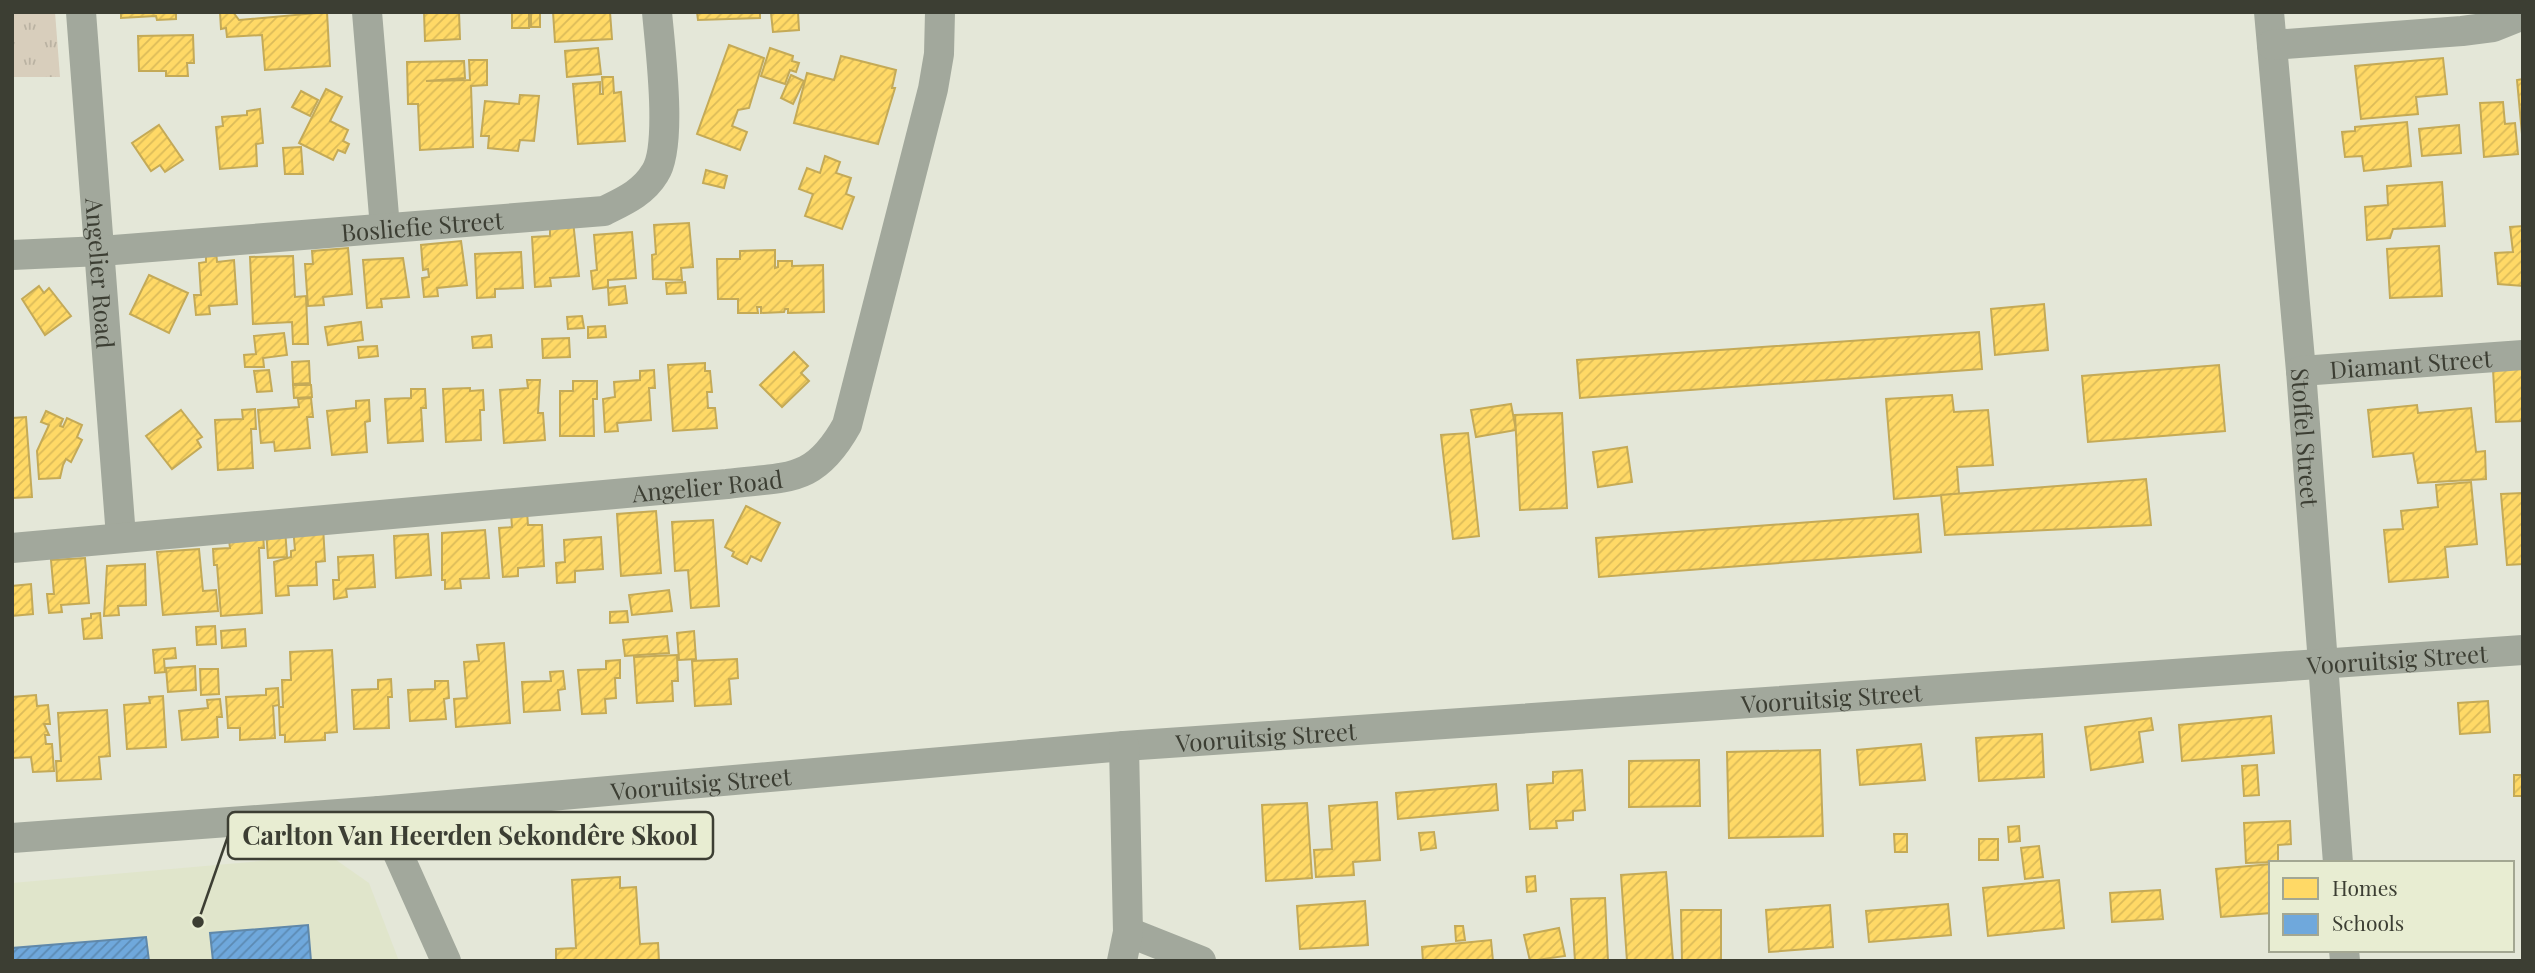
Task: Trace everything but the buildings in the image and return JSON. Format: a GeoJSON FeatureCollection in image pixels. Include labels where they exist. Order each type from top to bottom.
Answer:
{"type":"FeatureCollection","features":[{"type":"Feature","properties":{"kind":"street","name":"Angelier Road"},"geometry":{"type":"LineString","coordinates":[[81,12],[121,537]]}},
{"type":"Feature","properties":{"kind":"street"},"geometry":{"type":"LineString","coordinates":[[367,12],[385,228]]}},
{"type":"Feature","properties":{"kind":"street","name":"Bosliefie Street"},"geometry":{"type":"LineString","coordinates":[[12,255],[101,251],[604,211],[632,197],[658,170],[665,143],[657,12]]}},
{"type":"Feature","properties":{"kind":"street","name":"Angelier Road"},"geometry":{"type":"LineString","coordinates":[[12,548],[727,484],[787,477],[816,468],[828,457],[847,425],[933,89],[939,54],[940,12]]}},
{"type":"Feature","properties":{"kind":"street","name":"Stoffel Street"},"geometry":{"type":"LineString","coordinates":[[2269,12],[2301,371],[2338,861]]}},
{"type":"Feature","properties":{"kind":"street"},"geometry":{"type":"LineString","coordinates":[[2272,45],[2473,30],[2501,25],[2523,15]]}},
{"type":"Feature","properties":{"kind":"street","name":"Diamant Street"},"geometry":{"type":"LineString","coordinates":[[2301,371],[2523,355]]}},
{"type":"Feature","properties":{"kind":"street","name":"Vooruitsig Street"},"geometry":{"type":"LineString","coordinates":[[12,838],[379,811],[1124,746],[2323,666],[2523,650]]}},
{"type":"Feature","properties":{"kind":"street"},"geometry":{"type":"LineString","coordinates":[[1124,746],[1125,946],[1201,961]]}},
{"type":"Feature","properties":{"kind":"street"},"geometry":{"type":"LineString","coordinates":[[379,811],[446,961]]}},
{"type":"Feature","properties":{"kind":"shaded area"},"geometry":{"type":"Polygon","coordinates":[[[329,855],[369,883],[399,961],[12,961],[12,883],[329,855]]]}},
{"type":"Feature","properties":{"kind":"green space"},"geometry":{"type":"Polygon","coordinates":[[[12,12],[55,12],[60,77],[12,77],[12,12]]]}},
{"type":"Feature","properties":{"kind":"place","name":"Carlton Van Heerden Sekondêre Skool"},"geometry":{"type":"Point","coordinates":[198,922]}}]}
